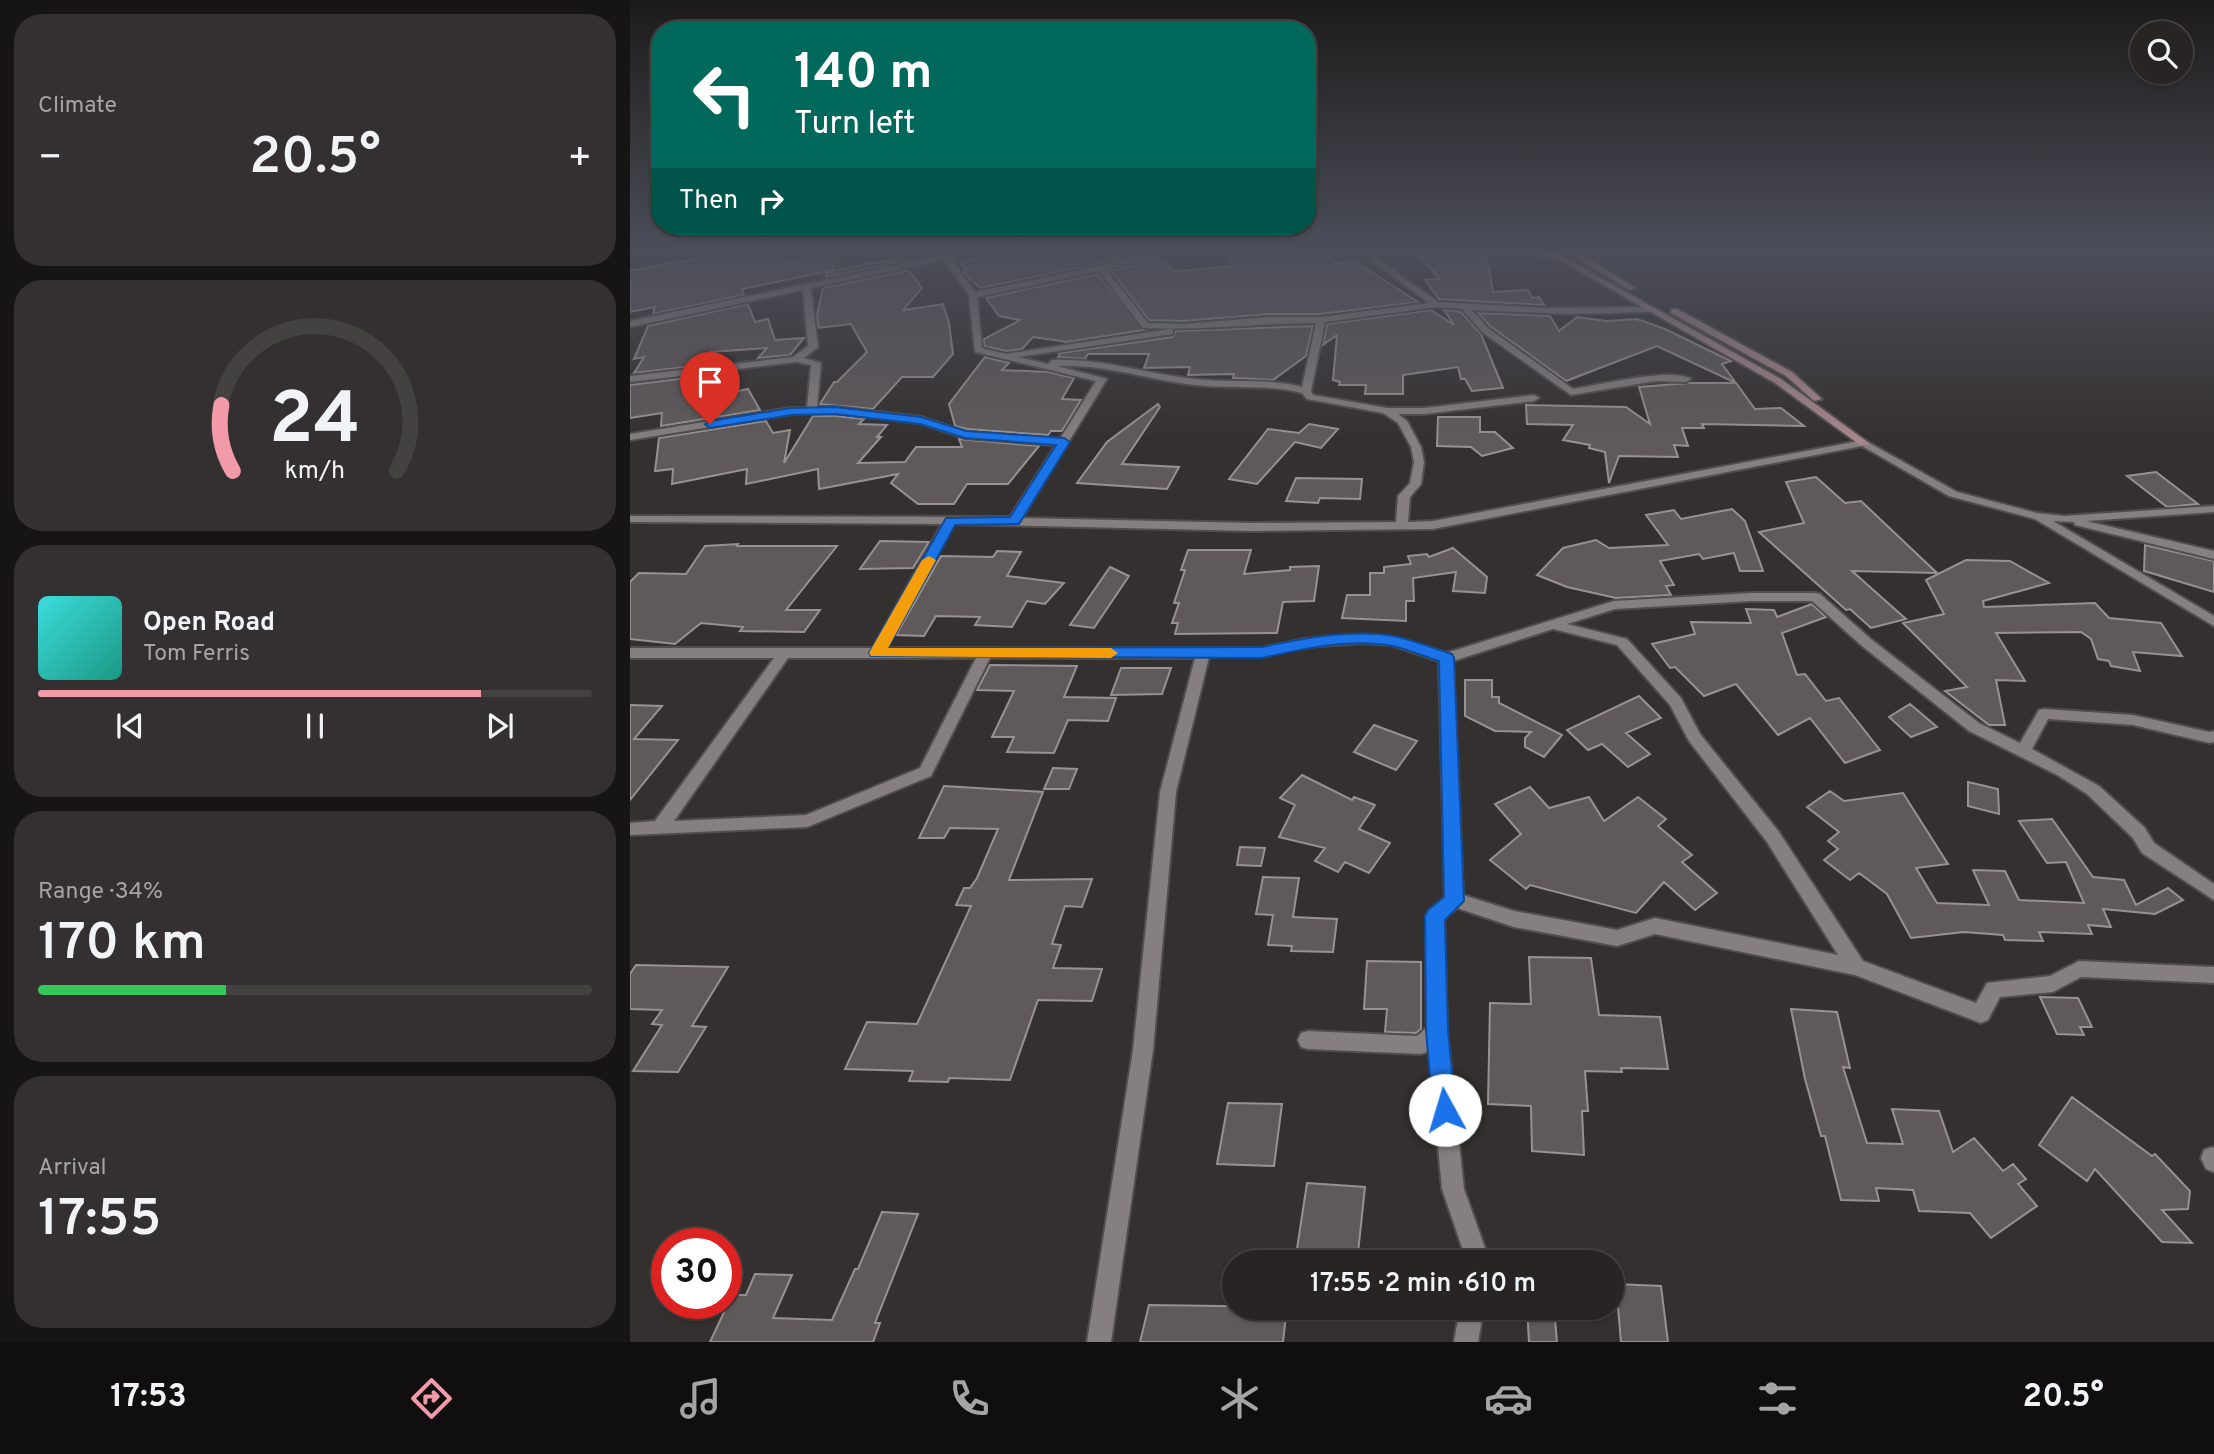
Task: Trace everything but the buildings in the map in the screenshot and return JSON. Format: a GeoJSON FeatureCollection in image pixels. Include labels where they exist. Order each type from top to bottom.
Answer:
{"type":"FeatureCollection","features":[{"type":"Feature","properties":{"kind":"main road"},"geometry":{"type":"LineString","coordinates":[[1658,314],[1778,381],[1864,443]]}},
{"type":"Feature","properties":{"kind":"main road"},"geometry":{"type":"LineString","coordinates":[[1677,314],[1789,374],[1864,443]]}},
{"type":"Feature","properties":{"kind":"street"},"geometry":{"type":"LineString","coordinates":[[630,324],[678,314]]}},
{"type":"Feature","properties":{"kind":"street"},"geometry":{"type":"LineString","coordinates":[[796,359],[813,346],[810,314]]}},
{"type":"Feature","properties":{"kind":"street"},"geometry":{"type":"LineString","coordinates":[[975,314],[978,350],[1102,379],[1014,522]]}},
{"type":"Feature","properties":{"kind":"street"},"geometry":{"type":"LineString","coordinates":[[1136,314],[1145,325],[1184,327],[1268,320],[1321,320],[1367,314]]}},
{"type":"Feature","properties":{"kind":"street"},"geometry":{"type":"LineString","coordinates":[[1471,314],[1485,330],[1571,392],[1656,379],[1686,379]]}},
{"type":"Feature","properties":{"kind":"street"},"geometry":{"type":"LineString","coordinates":[[1306,391],[1321,320]]}},
{"type":"Feature","properties":{"kind":"street"},"geometry":{"type":"LineString","coordinates":[[1002,356],[1164,334],[1184,327]]}},
{"type":"Feature","properties":{"kind":"street"},"geometry":{"type":"LineString","coordinates":[[630,379],[796,359],[816,363],[812,411]]}},
{"type":"Feature","properties":{"kind":"street"},"geometry":{"type":"LineString","coordinates":[[1039,365],[1076,361],[1123,367],[1158,377],[1224,385],[1290,385],[1306,391],[1310,397],[1386,411],[1424,411],[1534,398]]}},
{"type":"Feature","properties":{"kind":"street"},"geometry":{"type":"LineString","coordinates":[[630,437],[791,411],[835,410],[921,420],[965,435],[1064,442]]}},
{"type":"Feature","properties":{"kind":"street"},"geometry":{"type":"LineString","coordinates":[[1386,411],[1402,421],[1416,447],[1419,462],[1415,484],[1404,496],[1402,525]]}},
{"type":"Feature","properties":{"kind":"street"},"geometry":{"type":"LineString","coordinates":[[630,519],[950,521],[1252,527],[1433,524],[1864,443],[1953,494],[2214,555]]}},
{"type":"Feature","properties":{"kind":"street"},"geometry":{"type":"LineString","coordinates":[[2064,519],[2214,509]]}},
{"type":"Feature","properties":{"kind":"street"},"geometry":{"type":"LineString","coordinates":[[2038,516],[2214,622]]}},
{"type":"Feature","properties":{"kind":"street"},"geometry":{"type":"LineString","coordinates":[[877,653],[950,521]]}},
{"type":"Feature","properties":{"kind":"street"},"geometry":{"type":"LineString","coordinates":[[630,653],[1262,652],[1304,643],[1363,639],[1393,641],[1446,658],[1614,605],[1751,597],[1815,597],[1867,643],[1974,727],[2064,772],[2093,790],[2138,833],[2148,848],[2214,893]]}},
{"type":"Feature","properties":{"kind":"street"},"geometry":{"type":"LineString","coordinates":[[1553,624],[1622,642],[1675,702],[1694,737],[1773,837],[1856,967]]}},
{"type":"Feature","properties":{"kind":"street"},"geometry":{"type":"LineString","coordinates":[[659,829],[784,653]]}},
{"type":"Feature","properties":{"kind":"street"},"geometry":{"type":"LineString","coordinates":[[630,829],[807,821],[926,772],[985,653]]}},
{"type":"Feature","properties":{"kind":"street"},"geometry":{"type":"LineString","coordinates":[[1099,1342],[1143,1049],[1168,792],[1203,653]]}},
{"type":"Feature","properties":{"kind":"street"},"geometry":{"type":"LineString","coordinates":[[1446,658],[1454,901]]}},
{"type":"Feature","properties":{"kind":"street"},"geometry":{"type":"LineString","coordinates":[[2023,752],[2044,714],[2133,720],[2210,738],[2214,736]]}},
{"type":"Feature","properties":{"kind":"street"},"geometry":{"type":"LineString","coordinates":[[1454,901],[1514,919],[1617,938],[1655,926],[1856,967],[1981,1014],[1994,989],[2053,984],[2079,969],[2214,975]]}},
{"type":"Feature","properties":{"kind":"street"},"geometry":{"type":"LineString","coordinates":[[1454,901],[1435,916],[1437,1031],[1453,1189],[1475,1250]]}},
{"type":"Feature","properties":{"kind":"street"},"geometry":{"type":"LineString","coordinates":[[1308,1040],[1420,1045],[1437,1031]]}},
{"type":"Feature","properties":{"kind":"street"},"geometry":{"type":"LineString","coordinates":[[1466,1342],[1470,1320]]}},
{"type":"Feature","properties":{"kind":"slow traffic"},"geometry":{"type":"LineString","coordinates":[[929,560],[877,653],[1111,653]]}},
{"type":"Feature","properties":{"kind":"route"},"geometry":{"type":"LineString","coordinates":[[710,424],[791,411],[835,410],[921,420],[965,435],[1064,442],[1014,522],[950,521],[877,653],[1262,652],[1304,643],[1363,639],[1393,641],[1446,658],[1454,901],[1435,916],[1437,1031],[1445,1110]]}}]}
